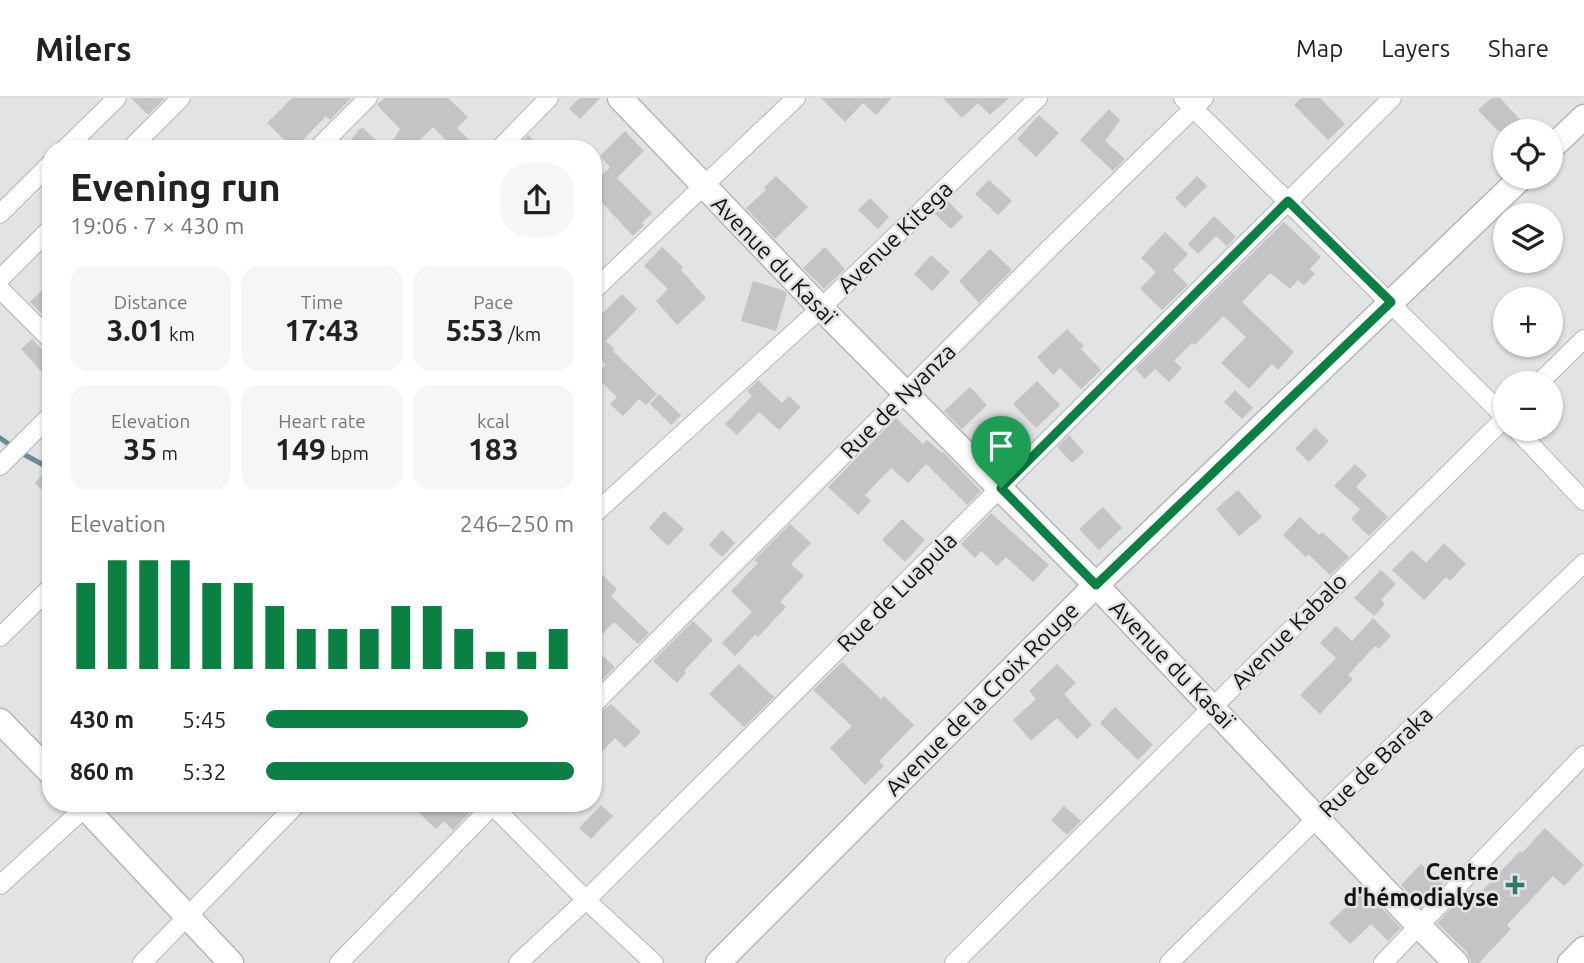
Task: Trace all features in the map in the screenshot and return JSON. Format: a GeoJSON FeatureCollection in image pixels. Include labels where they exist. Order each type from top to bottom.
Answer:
{"type":"FeatureCollection","features":[{"type":"Feature","properties":{"kind":"street"},"geometry":{"type":"LineString","coordinates":[[74,140],[117,98]]}},
{"type":"Feature","properties":{"kind":"street"},"geometry":{"type":"LineString","coordinates":[[139,140],[181,98]]}},
{"type":"Feature","properties":{"kind":"street"},"geometry":{"type":"LineString","coordinates":[[326,140],[368,98]]}},
{"type":"Feature","properties":{"kind":"street"},"geometry":{"type":"LineString","coordinates":[[508,140],[549,98]]}},
{"type":"Feature","properties":{"kind":"street","name":"Avenue du Kasaï"},"geometry":{"type":"LineString","coordinates":[[620,98],[821,308],[1213,706],[1316,819],[1456,963]]}},
{"type":"Feature","properties":{"kind":"street"},"geometry":{"type":"LineString","coordinates":[[602,282],[796,98]]}},
{"type":"Feature","properties":{"kind":"street","name":"Avenue Kitega"},"geometry":{"type":"LineString","coordinates":[[602,507],[821,308],[1038,98]]}},
{"type":"Feature","properties":{"kind":"street","name":"Rue de Luapula"},"geometry":{"type":"LineString","coordinates":[[518,963],[586,900],[1392,98]]}},
{"type":"Feature","properties":{"kind":"street"},"geometry":{"type":"LineString","coordinates":[[1193,102],[1288,201],[1493,405]]}},
{"type":"Feature","properties":{"kind":"street","name":"Rue de Nyanza"},"geometry":{"type":"LineString","coordinates":[[602,696],[1193,102]]}},
{"type":"Feature","properties":{"kind":"street"},"geometry":{"type":"LineString","coordinates":[[1563,137],[1584,117]]}},
{"type":"Feature","properties":{"kind":"street"},"geometry":{"type":"LineString","coordinates":[[0,214],[42,172]]}},
{"type":"Feature","properties":{"kind":"street","name":"Avenue de la Croix Rouge"},"geometry":{"type":"LineString","coordinates":[[718,963],[1096,585],[1509,189]]}},
{"type":"Feature","properties":{"kind":"street"},"geometry":{"type":"LineString","coordinates":[[0,279],[42,237]]}},
{"type":"Feature","properties":{"kind":"street"},"geometry":{"type":"LineString","coordinates":[[0,289],[42,331]]}},
{"type":"Feature","properties":{"kind":"street"},"geometry":{"type":"LineString","coordinates":[[1551,371],[1584,339]]}},
{"type":"Feature","properties":{"kind":"street"},"geometry":{"type":"LineString","coordinates":[[0,467],[42,424]]}},
{"type":"Feature","properties":{"kind":"street","name":"Avenue Kabalo"},"geometry":{"type":"LineString","coordinates":[[954,963],[1493,429]]}},
{"type":"Feature","properties":{"kind":"street"},"geometry":{"type":"LineString","coordinates":[[1527,441],[1584,501]]}},
{"type":"Feature","properties":{"kind":"street","name":"Rue de Baraka"},"geometry":{"type":"LineString","coordinates":[[1169,963],[1584,563]]}},
{"type":"Feature","properties":{"kind":"street"},"geometry":{"type":"LineString","coordinates":[[0,637],[42,596]]}},
{"type":"Feature","properties":{"kind":"street"},"geometry":{"type":"LineString","coordinates":[[0,721],[42,764]]}},
{"type":"Feature","properties":{"kind":"street"},"geometry":{"type":"LineString","coordinates":[[1383,963],[1584,755]]}},
{"type":"Feature","properties":{"kind":"street"},"geometry":{"type":"LineString","coordinates":[[0,885],[78,812]]}},
{"type":"Feature","properties":{"kind":"street"},"geometry":{"type":"LineString","coordinates":[[91,812],[186,918],[231,963]]}},
{"type":"Feature","properties":{"kind":"street"},"geometry":{"type":"LineString","coordinates":[[142,963],[289,812]]}},
{"type":"Feature","properties":{"kind":"street"},"geometry":{"type":"LineString","coordinates":[[339,963],[484,812]]}},
{"type":"Feature","properties":{"kind":"street"},"geometry":{"type":"LineString","coordinates":[[500,812],[586,900],[654,963]]}},
{"type":"Feature","properties":{"kind":"street"},"geometry":{"type":"LineString","coordinates":[[1570,963],[1584,949]]}},
{"type":"Feature","properties":{"kind":"building"},"geometry":{"type":"Polygon","coordinates":[[[131,98],[165,98],[148,115],[131,98]]]}},
{"type":"Feature","properties":{"kind":"building"},"geometry":{"type":"Polygon","coordinates":[[[292,98],[351,98],[330,120],[326,116],[303,140],[285,140],[267,123],[292,98]]]}},
{"type":"Feature","properties":{"kind":"building"},"geometry":{"type":"Polygon","coordinates":[[[384,98],[448,98],[468,117],[457,128],[469,140],[446,140],[433,127],[420,140],[393,140],[400,129],[377,105],[384,98]]]}},
{"type":"Feature","properties":{"kind":"building"},"geometry":{"type":"Polygon","coordinates":[[[579,98],[600,98],[580,119],[569,109],[579,98]]]}},
{"type":"Feature","properties":{"kind":"building"},"geometry":{"type":"Polygon","coordinates":[[[821,98],[892,98],[876,115],[863,103],[845,122],[821,98]]]}},
{"type":"Feature","properties":{"kind":"building"},"geometry":{"type":"Polygon","coordinates":[[[943,98],[1009,98],[990,115],[978,103],[962,118],[943,98]]]}},
{"type":"Feature","properties":{"kind":"building"},"geometry":{"type":"Polygon","coordinates":[[[1301,98],[1320,98],[1345,124],[1328,140],[1294,105],[1301,98]]]}},
{"type":"Feature","properties":{"kind":"building"},"geometry":{"type":"Polygon","coordinates":[[[1491,98],[1500,98],[1519,119],[1493,119],[1493,126],[1478,110],[1491,98]]]}},
{"type":"Feature","properties":{"kind":"building"},"geometry":{"type":"Polygon","coordinates":[[[1109,109],[1120,120],[1105,141],[1125,159],[1113,171],[1080,140],[1109,109]]]}},
{"type":"Feature","properties":{"kind":"building"},"geometry":{"type":"Polygon","coordinates":[[[1039,115],[1059,133],[1036,157],[1017,139],[1039,115]]]}},
{"type":"Feature","properties":{"kind":"building"},"geometry":{"type":"Polygon","coordinates":[[[362,127],[376,140],[352,140],[362,127]]]}},
{"type":"Feature","properties":{"kind":"building"},"geometry":{"type":"Polygon","coordinates":[[[625,131],[644,151],[617,178],[652,213],[633,236],[602,203],[602,175],[610,167],[602,158],[602,154],[625,131]]]}},
{"type":"Feature","properties":{"kind":"building"},"geometry":{"type":"Polygon","coordinates":[[[776,176],[808,207],[775,239],[746,208],[766,190],[764,187],[776,176]]]}},
{"type":"Feature","properties":{"kind":"building"},"geometry":{"type":"Polygon","coordinates":[[[1197,176],[1207,186],[1185,208],[1175,198],[1197,176]]]}},
{"type":"Feature","properties":{"kind":"building"},"geometry":{"type":"Polygon","coordinates":[[[989,180],[1012,201],[998,215],[975,194],[989,180]]]}},
{"type":"Feature","properties":{"kind":"building"},"geometry":{"type":"Polygon","coordinates":[[[870,198],[889,217],[878,229],[858,210],[870,198]]]}},
{"type":"Feature","properties":{"kind":"building"},"geometry":{"type":"Polygon","coordinates":[[[948,201],[963,217],[951,229],[935,214],[948,201]]]}},
{"type":"Feature","properties":{"kind":"building"},"geometry":{"type":"Polygon","coordinates":[[[1214,216],[1236,237],[1227,246],[1216,236],[1198,254],[1188,244],[1214,216]]]}},
{"type":"Feature","properties":{"kind":"building"},"geometry":{"type":"Polygon","coordinates":[[[1284,222],[1321,257],[1310,269],[1315,274],[1304,285],[1298,280],[1290,289],[1270,273],[1242,302],[1294,352],[1278,370],[1272,364],[1249,389],[1221,363],[1246,337],[1223,316],[1195,345],[1192,343],[1174,361],[1182,368],[1169,382],[1155,369],[1145,379],[1135,369],[1284,222]]]}},
{"type":"Feature","properties":{"kind":"building"},"geometry":{"type":"Polygon","coordinates":[[[1165,232],[1188,254],[1173,270],[1188,285],[1162,310],[1140,289],[1156,272],[1141,258],[1165,232]]]}},
{"type":"Feature","properties":{"kind":"building"},"geometry":{"type":"Polygon","coordinates":[[[662,247],[683,267],[681,270],[706,298],[677,325],[656,301],[668,289],[644,266],[662,247]]]}},
{"type":"Feature","properties":{"kind":"building"},"geometry":{"type":"Polygon","coordinates":[[[825,247],[845,269],[824,289],[803,268],[825,247]]]}},
{"type":"Feature","properties":{"kind":"building"},"geometry":{"type":"Polygon","coordinates":[[[990,249],[1012,270],[979,303],[959,281],[990,249]]]}},
{"type":"Feature","properties":{"kind":"building"},"geometry":{"type":"Polygon","coordinates":[[[931,255],[950,272],[932,291],[914,274],[931,255]]]}},
{"type":"Feature","properties":{"kind":"building"},"geometry":{"type":"Polygon","coordinates":[[[753,281],[783,290],[787,294],[776,331],[741,321],[753,281]]]}},
{"type":"Feature","properties":{"kind":"building"},"geometry":{"type":"Polygon","coordinates":[[[42,290],[42,314],[30,302],[42,290]]]}},
{"type":"Feature","properties":{"kind":"building"},"geometry":{"type":"Polygon","coordinates":[[[622,294],[637,309],[606,341],[657,394],[646,405],[639,399],[623,416],[610,404],[617,397],[602,383],[602,369],[606,365],[602,361],[602,314],[622,294]]]}},
{"type":"Feature","properties":{"kind":"building"},"geometry":{"type":"Polygon","coordinates":[[[1067,329],[1084,346],[1081,349],[1101,370],[1081,389],[1060,368],[1053,375],[1037,357],[1067,329]]]}},
{"type":"Feature","properties":{"kind":"building"},"geometry":{"type":"Polygon","coordinates":[[[32,339],[42,350],[42,372],[21,349],[32,339]]]}},
{"type":"Feature","properties":{"kind":"building"},"geometry":{"type":"Polygon","coordinates":[[[758,380],[782,403],[789,396],[801,407],[779,430],[759,412],[737,435],[725,424],[752,396],[747,391],[758,380]]]}},
{"type":"Feature","properties":{"kind":"building"},"geometry":{"type":"Polygon","coordinates":[[[1037,381],[1060,405],[1036,428],[1013,404],[1037,381]]]}},
{"type":"Feature","properties":{"kind":"building"},"geometry":{"type":"Polygon","coordinates":[[[970,387],[987,405],[962,429],[944,411],[970,387]]]}},
{"type":"Feature","properties":{"kind":"building"},"geometry":{"type":"Polygon","coordinates":[[[1235,390],[1253,408],[1242,419],[1224,402],[1235,390]]]}},
{"type":"Feature","properties":{"kind":"building"},"geometry":{"type":"Polygon","coordinates":[[[659,394],[681,415],[671,425],[650,404],[659,394]]]}},
{"type":"Feature","properties":{"kind":"building"},"geometry":{"type":"Polygon","coordinates":[[[896,418],[923,444],[927,440],[943,452],[981,491],[967,505],[926,464],[908,483],[891,468],[865,495],[871,501],[858,515],[828,487],[896,418]]]}},
{"type":"Feature","properties":{"kind":"building"},"geometry":{"type":"Polygon","coordinates":[[[1315,428],[1329,441],[1309,462],[1295,449],[1315,428]]]}},
{"type":"Feature","properties":{"kind":"building"},"geometry":{"type":"Polygon","coordinates":[[[1069,435],[1084,452],[1072,463],[1057,447],[1069,435]]]}},
{"type":"Feature","properties":{"kind":"building"},"geometry":{"type":"Polygon","coordinates":[[[1355,464],[1367,475],[1356,487],[1388,517],[1369,536],[1351,519],[1360,509],[1334,486],[1355,464]]]}},
{"type":"Feature","properties":{"kind":"building"},"geometry":{"type":"Polygon","coordinates":[[[42,475],[42,490],[35,483],[42,475]]]}},
{"type":"Feature","properties":{"kind":"building"},"geometry":{"type":"Polygon","coordinates":[[[1238,490],[1262,517],[1239,536],[1216,509],[1238,490]]]}},
{"type":"Feature","properties":{"kind":"building"},"geometry":{"type":"Polygon","coordinates":[[[1103,507],[1122,528],[1099,550],[1079,529],[1103,507]]]}},
{"type":"Feature","properties":{"kind":"building"},"geometry":{"type":"Polygon","coordinates":[[[664,511],[684,529],[668,546],[649,528],[664,511]]]}},
{"type":"Feature","properties":{"kind":"building"},"geometry":{"type":"Polygon","coordinates":[[[991,513],[1049,565],[1033,582],[1006,557],[997,566],[981,551],[975,558],[961,544],[991,513]]]}},
{"type":"Feature","properties":{"kind":"building"},"geometry":{"type":"Polygon","coordinates":[[[1300,517],[1319,535],[1322,532],[1349,557],[1330,575],[1283,535],[1300,517]]]}},
{"type":"Feature","properties":{"kind":"building"},"geometry":{"type":"Polygon","coordinates":[[[902,519],[925,540],[905,562],[882,540],[902,519]]]}},
{"type":"Feature","properties":{"kind":"building"},"geometry":{"type":"Polygon","coordinates":[[[790,524],[811,543],[791,564],[804,576],[780,602],[786,607],[758,637],[755,635],[735,656],[722,643],[752,612],[731,591],[758,563],[754,560],[790,524]]]}},
{"type":"Feature","properties":{"kind":"building"},"geometry":{"type":"Polygon","coordinates":[[[722,530],[735,543],[722,557],[709,545],[722,530]]]}},
{"type":"Feature","properties":{"kind":"building"},"geometry":{"type":"Polygon","coordinates":[[[1444,543],[1466,564],[1450,581],[1446,577],[1424,600],[1392,570],[1412,550],[1426,563],[1444,543]]]}},
{"type":"Feature","properties":{"kind":"building"},"geometry":{"type":"Polygon","coordinates":[[[1381,570],[1396,584],[1381,600],[1385,604],[1374,616],[1354,598],[1381,570]]]}},
{"type":"Feature","properties":{"kind":"building"},"geometry":{"type":"Polygon","coordinates":[[[602,575],[617,589],[611,596],[649,633],[638,644],[614,622],[602,634],[602,575]]]}},
{"type":"Feature","properties":{"kind":"building"},"geometry":{"type":"Polygon","coordinates":[[[1373,618],[1391,636],[1379,649],[1375,646],[1348,675],[1353,679],[1320,714],[1300,695],[1336,658],[1320,643],[1336,626],[1352,641],[1373,618]]]}},
{"type":"Feature","properties":{"kind":"building"},"geometry":{"type":"Polygon","coordinates":[[[693,621],[713,640],[684,671],[686,673],[677,683],[653,661],[693,621]]]}},
{"type":"Feature","properties":{"kind":"building"},"geometry":{"type":"Polygon","coordinates":[[[602,655],[615,667],[602,680],[602,655]]]}},
{"type":"Feature","properties":{"kind":"building"},"geometry":{"type":"Polygon","coordinates":[[[842,662],[881,699],[884,696],[914,725],[879,761],[884,766],[865,785],[830,748],[852,726],[813,690],[842,662]]]}},
{"type":"Feature","properties":{"kind":"building"},"geometry":{"type":"Polygon","coordinates":[[[739,664],[774,697],[744,727],[709,694],[739,664]]]}},
{"type":"Feature","properties":{"kind":"building"},"geometry":{"type":"Polygon","coordinates":[[[1057,664],[1076,683],[1064,694],[1092,725],[1077,739],[1057,718],[1031,741],[1013,720],[1036,699],[1029,691],[1057,664]]]}},
{"type":"Feature","properties":{"kind":"building"},"geometry":{"type":"Polygon","coordinates":[[[611,704],[641,732],[625,748],[615,738],[602,752],[602,711],[611,704]]]}},
{"type":"Feature","properties":{"kind":"building"},"geometry":{"type":"Polygon","coordinates":[[[1115,707],[1153,745],[1138,760],[1100,723],[1115,707]]]}},
{"type":"Feature","properties":{"kind":"building"},"geometry":{"type":"Polygon","coordinates":[[[602,806],[613,816],[591,839],[579,828],[594,812],[602,812],[602,806]]]}},
{"type":"Feature","properties":{"kind":"building"},"geometry":{"type":"Polygon","coordinates":[[[1064,806],[1081,821],[1067,835],[1051,820],[1064,806]]]}},
{"type":"Feature","properties":{"kind":"building"},"geometry":{"type":"Polygon","coordinates":[[[418,812],[470,812],[453,830],[444,821],[436,829],[418,812]]]}},
{"type":"Feature","properties":{"kind":"building"},"geometry":{"type":"Polygon","coordinates":[[[1545,828],[1584,865],[1564,886],[1553,876],[1507,925],[1511,929],[1479,963],[1471,963],[1467,952],[1437,923],[1470,889],[1477,896],[1545,828]]]}},
{"type":"Feature","properties":{"kind":"building"},"geometry":{"type":"Polygon","coordinates":[[[1421,864],[1443,884],[1421,907],[1401,885],[1421,864]]]}},
{"type":"Feature","properties":{"kind":"building"},"geometry":{"type":"Polygon","coordinates":[[[1364,890],[1401,928],[1388,941],[1371,924],[1350,944],[1329,923],[1364,890]]]}},
{"type":"Feature","properties":{"kind":"waterway"},"geometry":{"type":"LineString","coordinates":[[0,438],[10,445]]}},
{"type":"Feature","properties":{"kind":"waterway"},"geometry":{"type":"LineString","coordinates":[[25,455],[42,464]]}},
{"type":"Feature","properties":{"kind":"place","name":"Centre d'hémodialyse"},"geometry":{"type":"Point","coordinates":[1515,885]}},
{"type":"Feature","properties":{"kind":"route"},"geometry":{"type":"LineString","coordinates":[[1288,201],[1391,302],[1096,585],[1001,488],[1288,201]]}}]}
